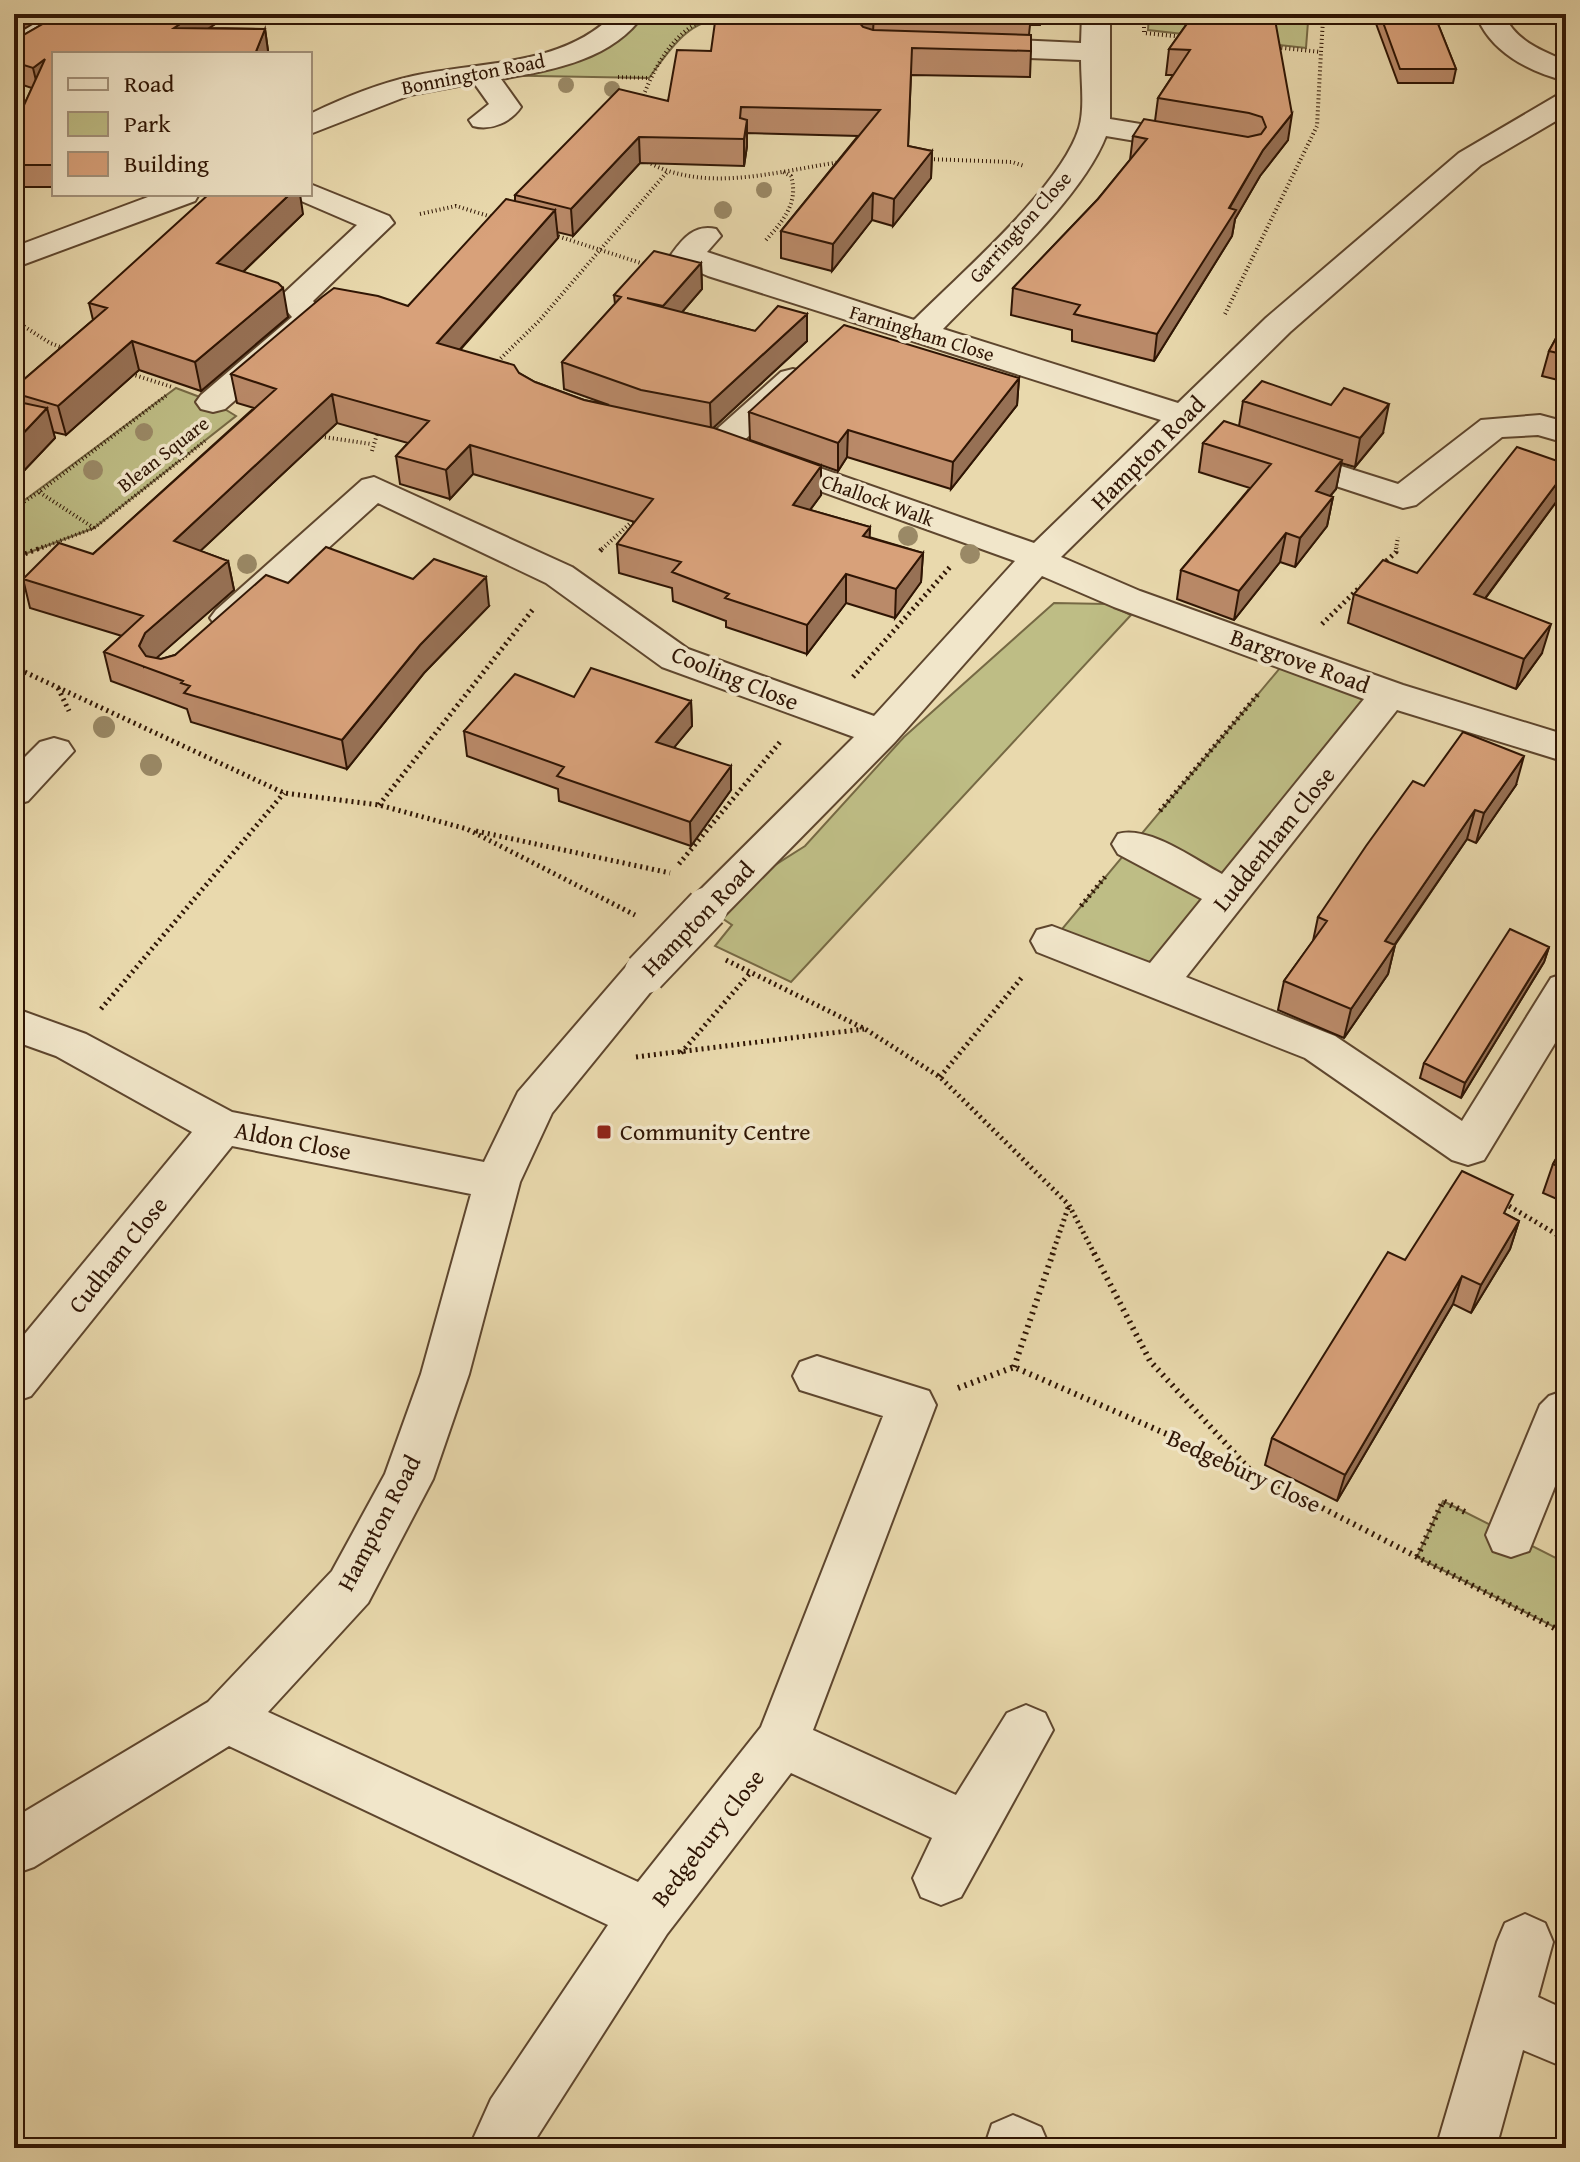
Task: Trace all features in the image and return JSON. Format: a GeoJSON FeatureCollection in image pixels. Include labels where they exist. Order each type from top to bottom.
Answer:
{"type":"FeatureCollection","features":[{"type":"Feature","properties":{"kind":"street","name":"Bonnington Road"},"geometry":{"type":"LineString","coordinates":[[312,124],[365,99],[403,87],[483,75],[588,47],[621,26],[630,14]]}},
{"type":"Feature","properties":{"kind":"street","name":"Garrington Close"},"geometry":{"type":"LineString","coordinates":[[921,332],[1030,222],[1067,180],[1083,156],[1095,125],[1096,14]]}},
{"type":"Feature","properties":{"kind":"street"},"geometry":{"type":"LineString","coordinates":[[1490,14],[1496,29],[1507,40],[1566,72]]}},
{"type":"Feature","properties":{"kind":"street"},"geometry":{"type":"LineString","coordinates":[[14,21],[53,27],[14,50]]}},
{"type":"Feature","properties":{"kind":"street"},"geometry":{"type":"LineString","coordinates":[[937,46],[1097,52]]}},
{"type":"Feature","properties":{"kind":"street"},"geometry":{"type":"LineString","coordinates":[[483,75],[506,107],[484,120]]}},
{"type":"Feature","properties":{"kind":"street","name":"Hampton Road"},"geometry":{"type":"LineString","coordinates":[[14,1848],[227,1719],[350,1587],[408,1479],[445,1374],[497,1182],[534,1104],[645,973],[881,733],[1007,590],[1290,315],[1470,159],[1566,102]]}},
{"type":"Feature","properties":{"kind":"street"},"geometry":{"type":"LineString","coordinates":[[1095,125],[1230,148]]}},
{"type":"Feature","properties":{"kind":"street"},"geometry":{"type":"LineString","coordinates":[[213,402],[311,317],[294,301],[378,223],[312,194]]}},
{"type":"Feature","properties":{"kind":"street"},"geometry":{"type":"LineString","coordinates":[[14,258],[179,196]]}},
{"type":"Feature","properties":{"kind":"street","name":"Farningham Close"},"geometry":{"type":"LineString","coordinates":[[705,236],[687,255],[719,269],[839,335],[921,332],[1184,416]]}},
{"type":"Feature","properties":{"kind":"street","name":"Challock Walk"},"geometry":{"type":"LineString","coordinates":[[839,335],[704,442],[1040,560]]}},
{"type":"Feature","properties":{"kind":"street"},"geometry":{"type":"LineString","coordinates":[[1247,446],[1403,497],[1493,427],[1540,425],[1566,433]]}},
{"type":"Feature","properties":{"kind":"street"},"geometry":{"type":"LineString","coordinates":[[202,642],[374,488]]}},
{"type":"Feature","properties":{"kind":"street","name":"Cooling Close"},"geometry":{"type":"LineString","coordinates":[[374,488],[559,575],[675,658],[881,733]]}},
{"type":"Feature","properties":{"kind":"street","name":"Bargrove Road"},"geometry":{"type":"LineString","coordinates":[[1040,560],[1127,599],[1389,694],[1566,749]]}},
{"type":"Feature","properties":{"kind":"street","name":"Luddenham Close"},"geometry":{"type":"LineString","coordinates":[[1158,983],[1389,694]]}},
{"type":"Feature","properties":{"kind":"street"},"geometry":{"type":"LineString","coordinates":[[14,791],[54,751]]}},
{"type":"Feature","properties":{"kind":"street"},"geometry":{"type":"LineString","coordinates":[[1132,844],[1229,896]]}},
{"type":"Feature","properties":{"kind":"street"},"geometry":{"type":"LineString","coordinates":[[1052,941],[1320,1047],[1468,1148],[1566,989]]}},
{"type":"Feature","properties":{"kind":"street","name":"Aldon Close"},"geometry":{"type":"LineString","coordinates":[[14,1024],[71,1045],[222,1127],[497,1182]]}},
{"type":"Feature","properties":{"kind":"street","name":"Cudham Close"},"geometry":{"type":"LineString","coordinates":[[14,1382],[222,1127]]}},
{"type":"Feature","properties":{"kind":"street"},"geometry":{"type":"LineString","coordinates":[[817,1376],[912,1405]]}},
{"type":"Feature","properties":{"kind":"street","name":"Bedgebury Close"},"geometry":{"type":"LineString","coordinates":[[499,2148],[512,2120],[647,1915],[782,1742],[912,1405]]}},
{"type":"Feature","properties":{"kind":"street"},"geometry":{"type":"LineString","coordinates":[[1511,1535],[1557,1420],[1566,1410]]}},
{"type":"Feature","properties":{"kind":"street","name":"Bedgebury Close"},"geometry":{"type":"LineString","coordinates":[[227,1719],[647,1915]]}},
{"type":"Feature","properties":{"kind":"street"},"geometry":{"type":"LineString","coordinates":[[941,1878],[967,1827],[1026,1730]]}},
{"type":"Feature","properties":{"kind":"street"},"geometry":{"type":"LineString","coordinates":[[782,1742],[967,1827]]}},
{"type":"Feature","properties":{"kind":"street"},"geometry":{"type":"LineString","coordinates":[[1466,2148],[1525,1942]]}},
{"type":"Feature","properties":{"kind":"street"},"geometry":{"type":"LineString","coordinates":[[1507,2013],[1566,2039]]}},
{"type":"Feature","properties":{"kind":"path"},"geometry":{"type":"LineString","coordinates":[[1167,14],[1198,15]]}},
{"type":"Feature","properties":{"kind":"path"},"geometry":{"type":"LineString","coordinates":[[1224,315],[1317,126],[1324,17],[1261,18]]}},
{"type":"Feature","properties":{"kind":"path"},"geometry":{"type":"LineString","coordinates":[[641,108],[649,78],[689,30],[701,21],[749,19]]}},
{"type":"Feature","properties":{"kind":"path"},"geometry":{"type":"LineString","coordinates":[[1144,33],[1188,37]]}},
{"type":"Feature","properties":{"kind":"path"},"geometry":{"type":"LineString","coordinates":[[1262,46],[1321,52]]}},
{"type":"Feature","properties":{"kind":"path"},"geometry":{"type":"LineString","coordinates":[[642,153],[644,160],[667,172],[738,178],[849,161]]}},
{"type":"Feature","properties":{"kind":"path"},"geometry":{"type":"LineString","coordinates":[[919,159],[1012,162],[1067,180]]}},
{"type":"Feature","properties":{"kind":"path"},"geometry":{"type":"LineString","coordinates":[[491,367],[539,321],[667,172]]}},
{"type":"Feature","properties":{"kind":"path"},"geometry":{"type":"LineString","coordinates":[[539,231],[704,282],[719,269],[756,251],[781,223],[791,208],[793,194],[791,176],[782,172]]}},
{"type":"Feature","properties":{"kind":"path"},"geometry":{"type":"LineString","coordinates":[[378,223],[456,206],[497,219]]}},
{"type":"Feature","properties":{"kind":"path"},"geometry":{"type":"LineString","coordinates":[[14,320],[50,343],[80,355]]}},
{"type":"Feature","properties":{"kind":"path","name":"Blean Square"},"geometry":{"type":"LineString","coordinates":[[14,508],[176,388],[123,371]]}},
{"type":"Feature","properties":{"kind":"path","name":"Blean Square"},"geometry":{"type":"LineString","coordinates":[[14,558],[94,528],[237,416],[213,402]]}},
{"type":"Feature","properties":{"kind":"path"},"geometry":{"type":"LineString","coordinates":[[374,488],[371,444],[380,427]]}},
{"type":"Feature","properties":{"kind":"path"},"geometry":{"type":"LineString","coordinates":[[309,434],[371,444]]}},
{"type":"Feature","properties":{"kind":"path"},"geometry":{"type":"LineString","coordinates":[[39,492],[94,528]]}},
{"type":"Feature","properties":{"kind":"path"},"geometry":{"type":"LineString","coordinates":[[1374,573],[1396,552],[1403,497]]}},
{"type":"Feature","properties":{"kind":"path"},"geometry":{"type":"LineString","coordinates":[[379,805],[559,575],[583,567],[639,515]]}},
{"type":"Feature","properties":{"kind":"path"},"geometry":{"type":"LineString","coordinates":[[14,667],[284,793],[379,805],[467,829],[672,873],[814,710],[880,649],[952,565],[939,558]]}},
{"type":"Feature","properties":{"kind":"path"},"geometry":{"type":"LineString","coordinates":[[1290,656],[1364,583]]}},
{"type":"Feature","properties":{"kind":"path"},"geometry":{"type":"LineString","coordinates":[[71,1045],[284,793]]}},
{"type":"Feature","properties":{"kind":"path"},"geometry":{"type":"LineString","coordinates":[[467,829],[621,908]]}},
{"type":"Feature","properties":{"kind":"path"},"geometry":{"type":"LineString","coordinates":[[681,1053],[750,973],[865,1029],[940,1077],[1069,1205],[1150,1361],[1251,1471]]}},
{"type":"Feature","properties":{"kind":"path"},"geometry":{"type":"LineString","coordinates":[[567,1062],[681,1053],[865,1029]]}},
{"type":"Feature","properties":{"kind":"path"},"geometry":{"type":"LineString","coordinates":[[1468,1148],[1453,1173],[1566,1240]]}},
{"type":"Feature","properties":{"kind":"path"},"geometry":{"type":"LineString","coordinates":[[912,1405],[1014,1367],[1069,1205]]}},
{"type":"Feature","properties":{"kind":"path","name":"Bedgebury Close"},"geometry":{"type":"LineString","coordinates":[[1014,1367],[1251,1471],[1565,1630]]}},
{"type":"Feature","properties":{"kind":"green space"},"geometry":{"type":"Polygon","coordinates":[[[630,14],[774,14],[711,20],[700,24],[680,38],[649,78],[483,75],[537,63],[630,14]]]}},
{"type":"Feature","properties":{"kind":"green space"},"geometry":{"type":"Polygon","coordinates":[[[1149,15],[1308,22],[1306,48],[1148,30],[1149,15]]]}},
{"type":"Feature","properties":{"kind":"green space"},"geometry":{"type":"Polygon","coordinates":[[[176,388],[213,402],[236,416],[94,528],[14,558],[14,508],[176,388]]]}},
{"type":"Feature","properties":{"kind":"green space"},"geometry":{"type":"Polygon","coordinates":[[[1054,603],[1107,604],[1131,615],[791,982],[715,946],[732,925],[707,908],[805,846],[904,737],[1054,603]]]}},
{"type":"Feature","properties":{"kind":"green space"},"geometry":{"type":"Polygon","coordinates":[[[1290,656],[1389,694],[1158,982],[1052,941],[1290,656]]]}},
{"type":"Feature","properties":{"kind":"green space"},"geometry":{"type":"Polygon","coordinates":[[[1443,1501],[1566,1563],[1564,1632],[1417,1557],[1443,1501]]]}},
{"type":"Feature","properties":{"kind":"building"},"geometry":{"type":"Polygon","coordinates":[[[60,14],[195,14],[174,28],[265,29],[256,52],[52,52],[52,165],[14,165],[14,127],[45,59],[33,68],[14,62],[14,38],[60,14]]]}},
{"type":"Feature","properties":{"kind":"building"},"geometry":{"type":"Polygon","coordinates":[[[734,14],[859,14],[857,20],[863,27],[873,30],[1031,35],[1031,51],[912,48],[908,146],[932,151],[894,199],[873,193],[833,244],[781,231],[880,110],[741,107],[740,118],[747,120],[744,139],[639,137],[571,209],[515,195],[619,89],[668,101],[677,50],[711,51],[715,22],[734,23],[734,14]]]}},
{"type":"Feature","properties":{"kind":"building"},"geometry":{"type":"Polygon","coordinates":[[[1194,14],[1274,14],[1292,114],[1263,150],[1229,208],[1236,210],[1157,334],[1074,314],[1080,305],[1013,288],[1098,199],[1147,139],[1133,136],[1144,119],[1248,137],[1261,134],[1266,127],[1262,117],[1249,113],[1158,98],[1190,50],[1169,49],[1194,14]]]}},
{"type":"Feature","properties":{"kind":"building"},"geometry":{"type":"Polygon","coordinates":[[[1380,14],[1434,14],[1456,69],[1400,69],[1380,14]]]}},
{"type":"Feature","properties":{"kind":"building"},"geometry":{"type":"Polygon","coordinates":[[[207,196],[288,196],[217,263],[278,283],[283,288],[195,362],[132,341],[58,406],[14,393],[14,388],[107,308],[89,303],[207,196]]]}},
{"type":"Feature","properties":{"kind":"building"},"geometry":{"type":"Polygon","coordinates":[[[506,199],[555,210],[437,343],[514,365],[519,373],[535,382],[584,400],[714,428],[821,466],[793,505],[870,527],[863,536],[923,553],[896,589],[846,574],[807,625],[725,598],[729,594],[672,572],[681,562],[617,544],[653,499],[470,445],[446,470],[396,456],[429,421],[332,394],[174,541],[228,561],[145,633],[139,646],[146,656],[161,659],[175,655],[266,575],[288,583],[326,547],[413,579],[434,559],[486,577],[420,645],[342,740],[184,693],[190,686],[181,683],[183,681],[104,652],[143,616],[23,579],[59,543],[93,554],[276,389],[231,374],[322,297],[334,288],[378,296],[408,306],[506,199]]]}},
{"type":"Feature","properties":{"kind":"building"},"geometry":{"type":"Polygon","coordinates":[[[654,251],[701,263],[663,306],[627,298],[755,331],[778,306],[807,314],[710,403],[641,390],[562,362],[621,297],[614,295],[654,251]]]}},
{"type":"Feature","properties":{"kind":"building"},"geometry":{"type":"Polygon","coordinates":[[[1566,320],[1566,355],[1549,351],[1566,320]]]}},
{"type":"Feature","properties":{"kind":"building"},"geometry":{"type":"Polygon","coordinates":[[[844,325],[1019,378],[953,462],[848,430],[838,443],[749,412],[844,325]]]}},
{"type":"Feature","properties":{"kind":"building"},"geometry":{"type":"Polygon","coordinates":[[[1262,381],[1331,405],[1344,388],[1389,404],[1360,438],[1243,401],[1262,381]]]}},
{"type":"Feature","properties":{"kind":"building"},"geometry":{"type":"Polygon","coordinates":[[[14,401],[47,408],[14,443],[14,401]]]}},
{"type":"Feature","properties":{"kind":"building"},"geometry":{"type":"Polygon","coordinates":[[[1224,421],[1342,460],[1316,491],[1333,497],[1300,538],[1286,533],[1239,591],[1181,570],[1271,464],[1203,443],[1224,421]]]}},
{"type":"Feature","properties":{"kind":"building"},"geometry":{"type":"Polygon","coordinates":[[[1517,447],[1566,464],[1566,471],[1474,594],[1551,624],[1524,659],[1354,594],[1383,560],[1417,573],[1517,447]]]}},
{"type":"Feature","properties":{"kind":"building"},"geometry":{"type":"Polygon","coordinates":[[[591,668],[691,701],[656,742],[731,766],[690,822],[557,776],[564,767],[464,731],[515,674],[574,697],[591,668]]]}},
{"type":"Feature","properties":{"kind":"building"},"geometry":{"type":"Polygon","coordinates":[[[1463,732],[1524,756],[1484,813],[1475,810],[1385,941],[1395,945],[1351,1009],[1284,981],[1327,921],[1318,917],[1366,846],[1413,781],[1424,786],[1463,732]]]}},
{"type":"Feature","properties":{"kind":"building"},"geometry":{"type":"Polygon","coordinates":[[[1510,929],[1549,947],[1465,1083],[1424,1063],[1510,929]]]}},
{"type":"Feature","properties":{"kind":"building"},"geometry":{"type":"Polygon","coordinates":[[[1566,1142],[1566,1170],[1553,1164],[1566,1142]]]}},
{"type":"Feature","properties":{"kind":"building"},"geometry":{"type":"Polygon","coordinates":[[[1462,1171],[1513,1195],[1504,1213],[1519,1221],[1481,1285],[1462,1276],[1345,1475],[1272,1438],[1388,1252],[1405,1260],[1462,1171]]]}},
{"type":"Feature","properties":{"kind":"place","name":"Community Centre"},"geometry":{"type":"Point","coordinates":[604,1132]}}]}
